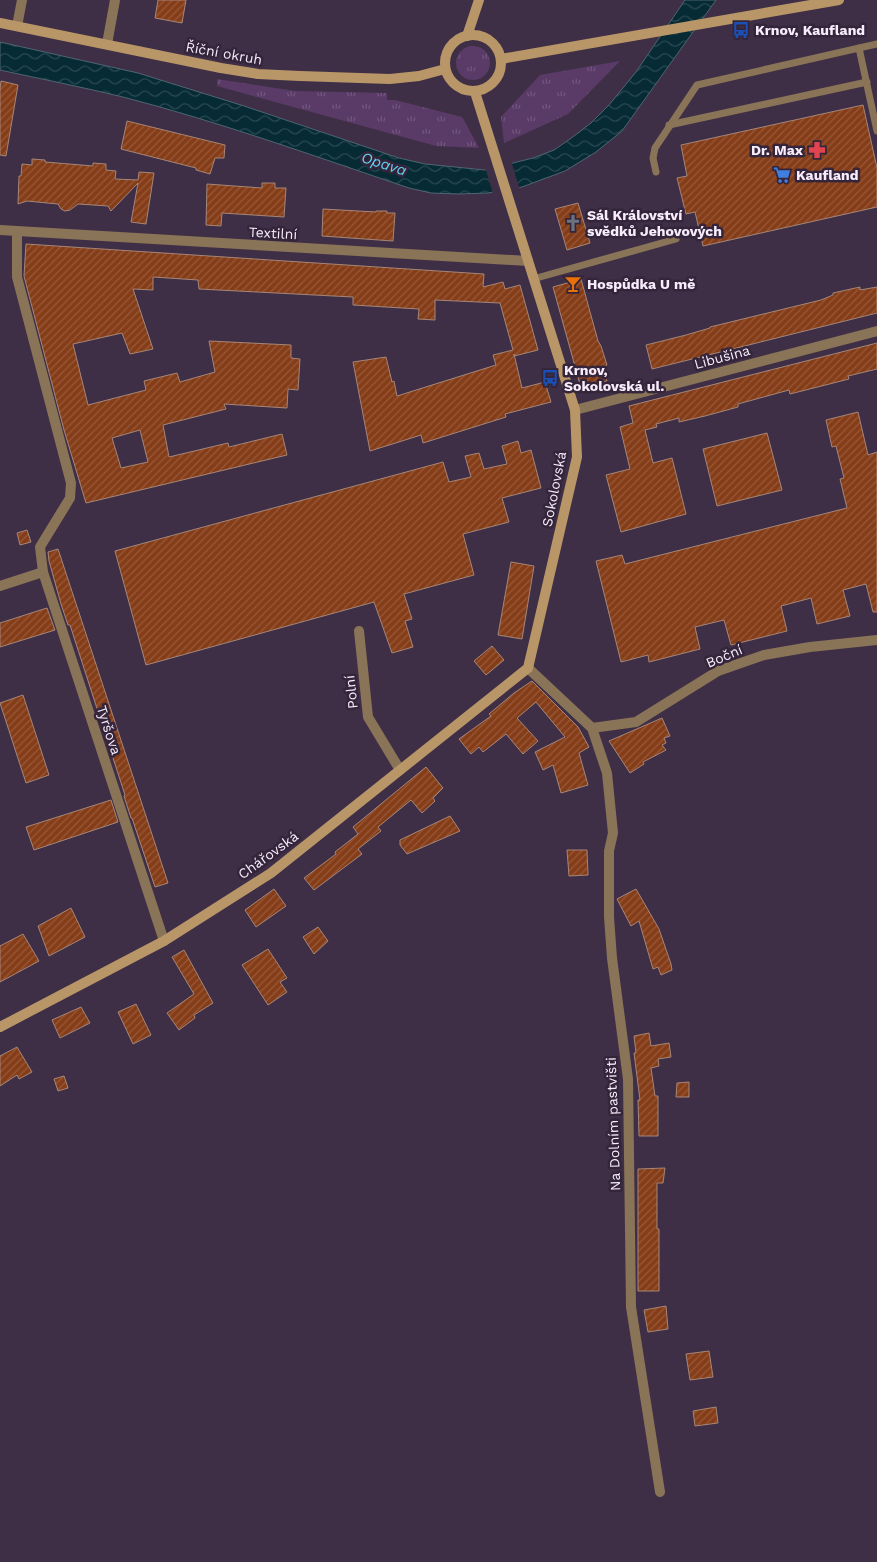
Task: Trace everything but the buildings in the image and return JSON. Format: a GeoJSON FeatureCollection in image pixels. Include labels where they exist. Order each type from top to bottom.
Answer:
{"type":"FeatureCollection","features":[{"type":"Feature","properties":{"kind":"street"},"geometry":{"type":"LineString","coordinates":[[17,26],[22,0]]}},
{"type":"Feature","properties":{"kind":"street"},"geometry":{"type":"LineString","coordinates":[[107,44],[116,0]]}},
{"type":"Feature","properties":{"kind":"street"},"geometry":{"type":"LineString","coordinates":[[467,36],[479,0]]}},
{"type":"Feature","properties":{"kind":"street"},"geometry":{"type":"LineString","coordinates":[[501,59],[839,0]]}},
{"type":"Feature","properties":{"kind":"street","name":"Říční okruh"},"geometry":{"type":"LineString","coordinates":[[0,23],[221,68],[266,74],[390,79],[419,76],[445,69]]}},
{"type":"Feature","properties":{"kind":"street"},"geometry":{"type":"LineString","coordinates":[[476,35],[493,43],[501,59],[498,77],[492,84],[475,92],[459,88],[452,83],[445,69],[447,52],[452,44],[467,36],[476,35]]}},
{"type":"Feature","properties":{"kind":"street","name":"Sokolovská"},"geometry":{"type":"LineString","coordinates":[[475,92],[575,410],[577,457],[528,668]]}},
{"type":"Feature","properties":{"kind":"street","name":"Textilní"},"geometry":{"type":"LineString","coordinates":[[0,230],[528,261]]}},
{"type":"Feature","properties":{"kind":"street"},"geometry":{"type":"LineString","coordinates":[[0,586],[43,572],[40,547],[70,498],[71,483],[17,277],[17,232]]}},
{"type":"Feature","properties":{"kind":"street","name":"Libušina"},"geometry":{"type":"LineString","coordinates":[[575,410],[877,330]]}},
{"type":"Feature","properties":{"kind":"street","name":"Tyršova"},"geometry":{"type":"LineString","coordinates":[[43,572],[164,941]]}},
{"type":"Feature","properties":{"kind":"street","name":"Polní"},"geometry":{"type":"LineString","coordinates":[[359,631],[368,717],[400,770]]}},
{"type":"Feature","properties":{"kind":"street","name":"Boční"},"geometry":{"type":"LineString","coordinates":[[592,728],[636,722],[718,672],[764,655],[810,646],[877,640]]}},
{"type":"Feature","properties":{"kind":"street"},"geometry":{"type":"LineString","coordinates":[[528,668],[592,728]]}},
{"type":"Feature","properties":{"kind":"street","name":"Chářovská"},"geometry":{"type":"LineString","coordinates":[[0,1027],[164,941],[271,873],[528,668]]}},
{"type":"Feature","properties":{"kind":"street","name":"Na Dolním pastvišti"},"geometry":{"type":"LineString","coordinates":[[592,728],[607,773],[613,833],[609,851],[609,917],[612,958],[628,1079],[631,1306],[660,1492]]}},
{"type":"Feature","properties":{"kind":"lane"},"geometry":{"type":"LineString","coordinates":[[656,172],[653,158],[655,148],[695,88],[701,83],[877,44]]}},
{"type":"Feature","properties":{"kind":"lane"},"geometry":{"type":"LineString","coordinates":[[859,48],[875,107],[877,131]]}},
{"type":"Feature","properties":{"kind":"lane"},"geometry":{"type":"LineString","coordinates":[[669,125],[867,82]]}},
{"type":"Feature","properties":{"kind":"lane"},"geometry":{"type":"LineString","coordinates":[[533,279],[676,239]]}},
{"type":"Feature","properties":{"kind":"green space"},"geometry":{"type":"Polygon","coordinates":[[[473,46],[480,47],[485,51],[489,56],[489,70],[485,75],[480,79],[473,80],[466,79],[461,75],[457,70],[456,63],[457,56],[461,51],[466,47],[473,46]]]}},
{"type":"Feature","properties":{"kind":"green space"},"geometry":{"type":"Polygon","coordinates":[[[620,61],[568,114],[504,143],[501,117],[540,75],[620,61]]]}},
{"type":"Feature","properties":{"kind":"green space"},"geometry":{"type":"Polygon","coordinates":[[[217,79],[295,91],[387,93],[387,100],[395,100],[462,117],[479,148],[436,146],[217,86],[217,79]]]}},
{"type":"Feature","properties":{"kind":"water","name":"Opava"},"geometry":{"type":"Polygon","coordinates":[[[685,0],[716,0],[622,131],[596,152],[565,171],[522,187],[488,193],[431,193],[409,188],[195,117],[108,93],[0,70],[0,42],[138,73],[399,158],[425,164],[485,170],[533,158],[554,150],[591,123],[609,105],[636,72],[685,0]]]}},
{"type":"Feature","properties":{"kind":"pier"},"geometry":{"type":"Polygon","coordinates":[[[511,161],[520,190],[493,194],[485,167],[511,161]]]}},
{"type":"Feature","properties":{"kind":"place","name":"Krnov, Kaufland"},"geometry":{"type":"Point","coordinates":[741,30]}},
{"type":"Feature","properties":{"kind":"place","name":"Dr. Max"},"geometry":{"type":"Point","coordinates":[817,150]}},
{"type":"Feature","properties":{"kind":"place","name":"Kaufland"},"geometry":{"type":"Point","coordinates":[782,175]}},
{"type":"Feature","properties":{"kind":"place","name":"Sál Království svědků Jehovových"},"geometry":{"type":"Point","coordinates":[573,223]}},
{"type":"Feature","properties":{"kind":"place","name":"Hospůdka U mě"},"geometry":{"type":"Point","coordinates":[573,284]}},
{"type":"Feature","properties":{"kind":"place","name":"Krnov, Sokolovská ul."},"geometry":{"type":"Point","coordinates":[550,378]}}]}
